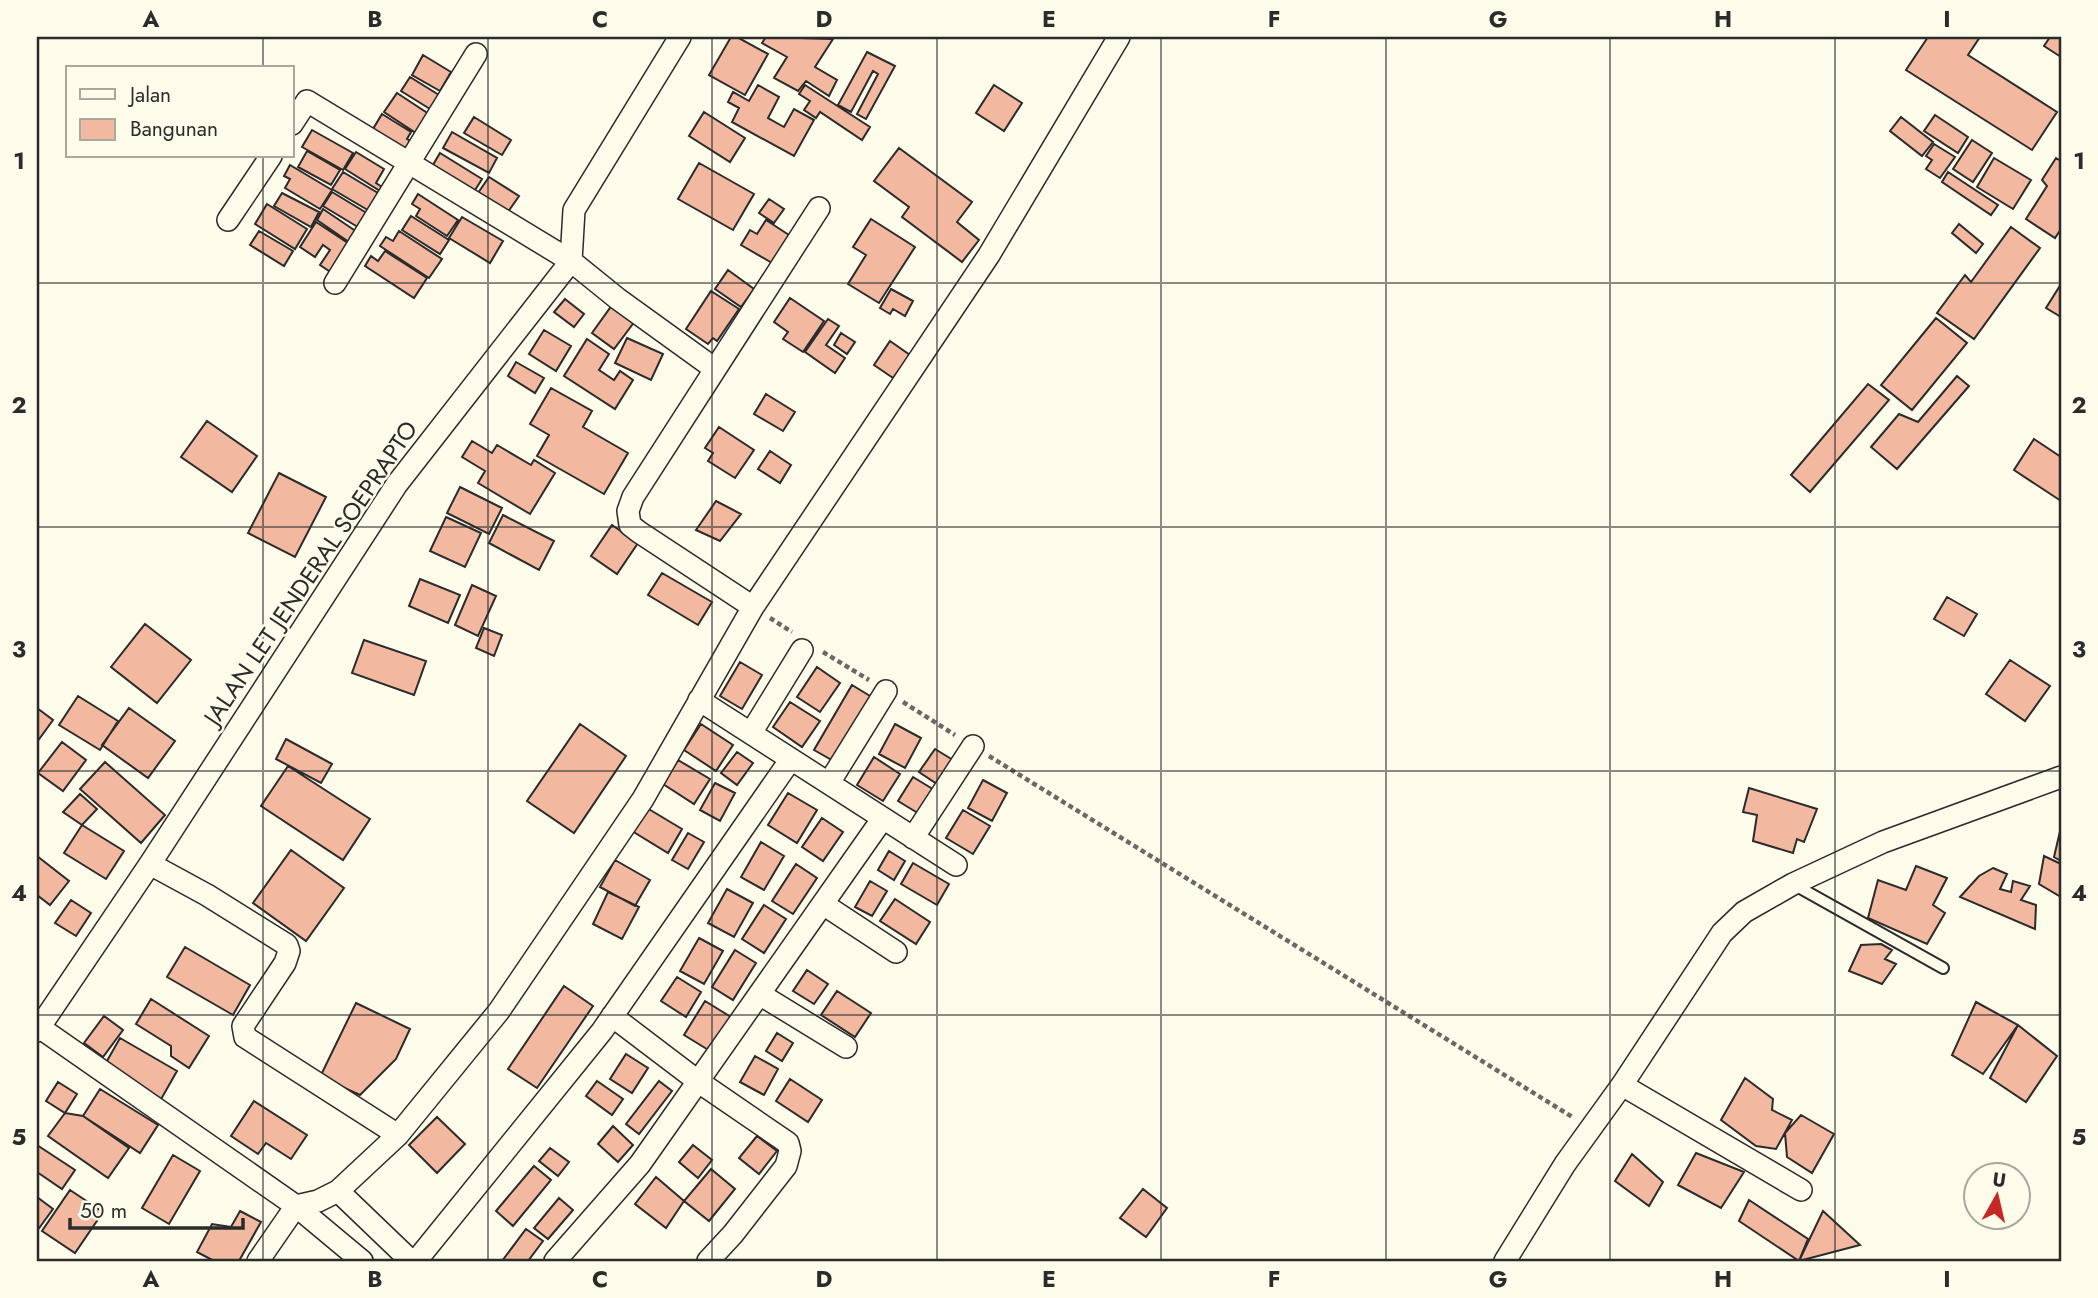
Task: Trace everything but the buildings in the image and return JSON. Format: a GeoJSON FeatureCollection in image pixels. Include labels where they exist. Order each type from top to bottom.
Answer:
{"type":"FeatureCollection","features":[{"type":"Feature","properties":{"kind":"street"},"geometry":{"type":"LineString","coordinates":[[571,261],[574,210],[680,37]]}},
{"type":"Feature","properties":{"kind":"street"},"geometry":{"type":"LineString","coordinates":[[258,1261],[296,1206],[318,1201],[338,1191],[398,1135],[499,1011],[643,799],[753,607],[989,255],[1119,37]]}},
{"type":"Feature","properties":{"kind":"street"},"geometry":{"type":"LineString","coordinates":[[335,283],[476,54]]}},
{"type":"Feature","properties":{"kind":"street"},"geometry":{"type":"LineString","coordinates":[[294,121],[307,101],[571,261],[618,299],[715,369]]}},
{"type":"Feature","properties":{"kind":"street"},"geometry":{"type":"LineString","coordinates":[[228,220],[270,158]]}},
{"type":"Feature","properties":{"kind":"street"},"geometry":{"type":"LineString","coordinates":[[753,607],[639,532],[630,525],[628,519],[633,497],[819,208]]}},
{"type":"Feature","properties":{"kind":"street","name":"JALAN LET JENDERAL SOEPRAPTO"},"geometry":{"type":"LineString","coordinates":[[38,1029],[397,484],[571,261]]}},
{"type":"Feature","properties":{"kind":"street"},"geometry":{"type":"LineString","coordinates":[[751,733],[806,645]]}},
{"type":"Feature","properties":{"kind":"street"},"geometry":{"type":"LineString","coordinates":[[829,783],[886,691]]}},
{"type":"Feature","properties":{"kind":"street"},"geometry":{"type":"LineString","coordinates":[[699,700],[956,865]]}},
{"type":"Feature","properties":{"kind":"street"},"geometry":{"type":"LineString","coordinates":[[913,838],[972,746]]}},
{"type":"Feature","properties":{"kind":"street"},"geometry":{"type":"LineString","coordinates":[[338,1191],[413,1261],[612,1016],[791,759]]}},
{"type":"Feature","properties":{"kind":"street"},"geometry":{"type":"LineString","coordinates":[[1505,1261],[1589,1128],[1622,1085],[1722,933],[1744,912],[1793,884],[1883,842],[2061,777]]}},
{"type":"Feature","properties":{"kind":"street"},"geometry":{"type":"LineString","coordinates":[[555,1261],[640,1164],[883,818]]}},
{"type":"Feature","properties":{"kind":"street"},"geometry":{"type":"LineString","coordinates":[[149,864],[207,895],[287,945],[287,959],[244,1024],[242,1031],[245,1037],[398,1135]]}},
{"type":"Feature","properties":{"kind":"street"},"geometry":{"type":"LineString","coordinates":[[824,904],[896,952]]}},
{"type":"Feature","properties":{"kind":"street"},"geometry":{"type":"LineString","coordinates":[[761,995],[846,1047]]}},
{"type":"Feature","properties":{"kind":"street"},"geometry":{"type":"LineString","coordinates":[[612,1016],[699,1082],[788,1143],[790,1151],[786,1166],[733,1234],[708,1261]]}},
{"type":"Feature","properties":{"kind":"street"},"geometry":{"type":"LineString","coordinates":[[38,1029],[296,1206],[362,1261]]}},
{"type":"Feature","properties":{"kind":"street"},"geometry":{"type":"LineString","coordinates":[[1622,1085],[1801,1190]]}},
{"type":"Feature","properties":{"kind":"lane"},"geometry":{"type":"LineString","coordinates":[[1793,884],[1943,968]]}},
{"type":"Feature","properties":{"kind":"path"},"geometry":{"type":"LineString","coordinates":[[753,607],[806,645],[886,691],[1589,1128]]}}]}
